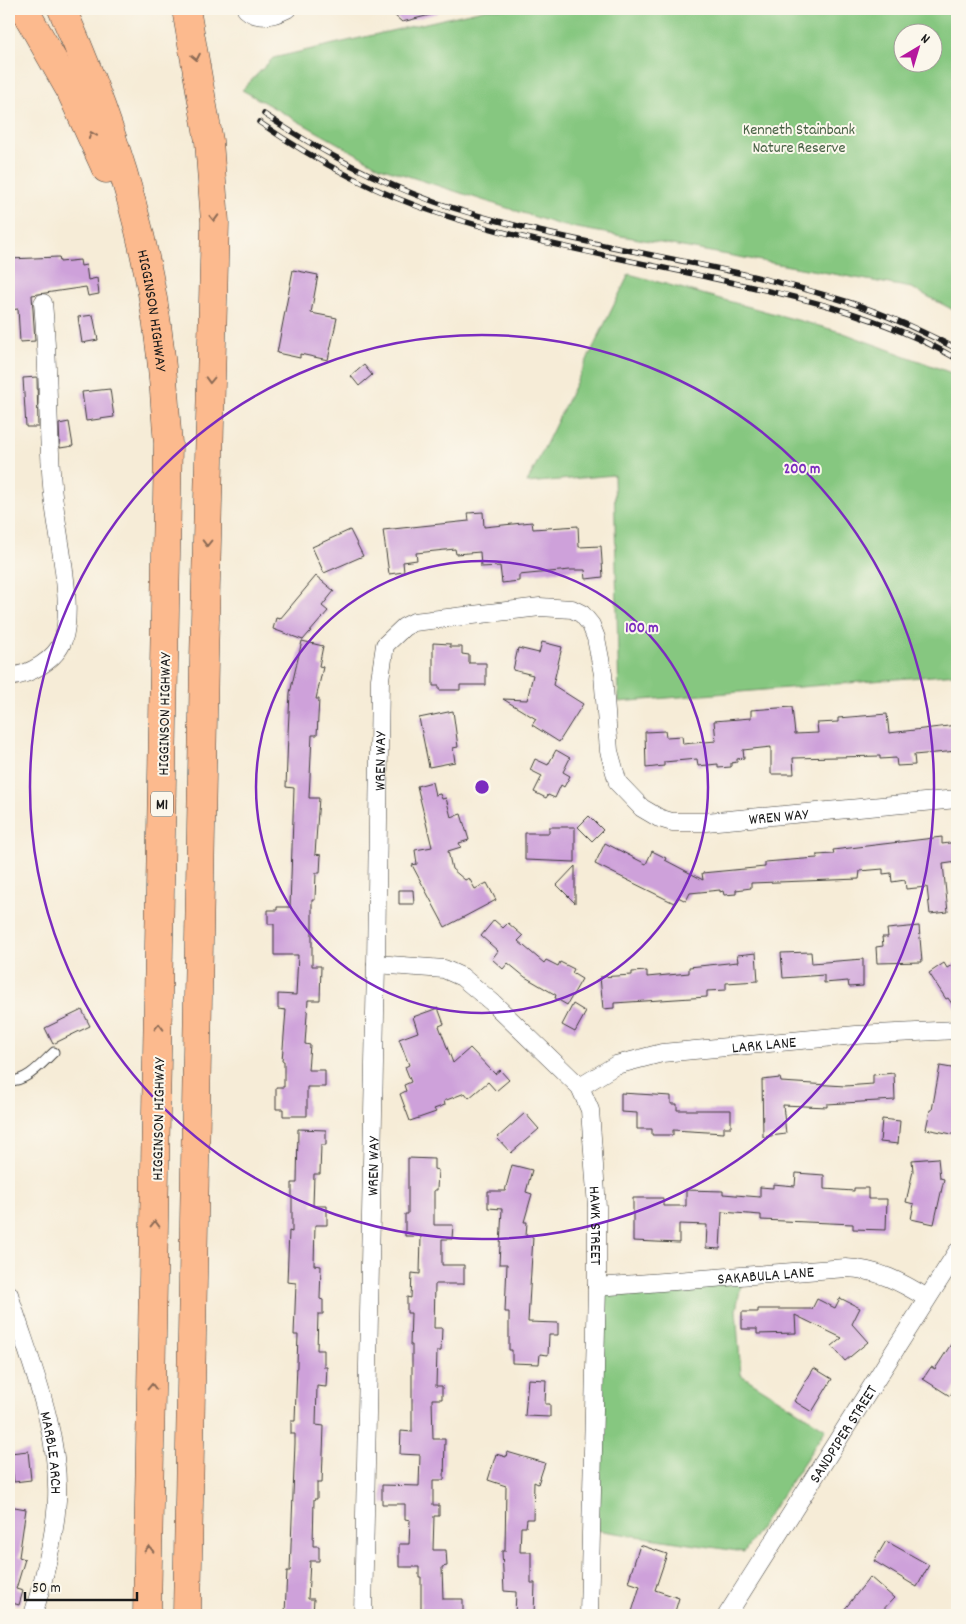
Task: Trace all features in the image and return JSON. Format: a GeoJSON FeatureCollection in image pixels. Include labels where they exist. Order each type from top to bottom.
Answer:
{"type":"FeatureCollection","features":[{"type":"Feature","properties":{"kind":"highway"},"geometry":{"type":"LineString","coordinates":[[24,9],[57,65],[86,122],[144,260]]}},
{"type":"Feature","properties":{"kind":"highway","name":"HIGGINSON HIGHWAY"},"geometry":{"type":"LineString","coordinates":[[62,9],[107,119],[122,164],[144,260],[160,348],[168,443],[147,1615]]}},
{"type":"Feature","properties":{"kind":"highway"},"geometry":{"type":"LineString","coordinates":[[186,9],[210,141],[215,222],[204,641],[187,1615]]}},
{"type":"Feature","properties":{"kind":"street"},"geometry":{"type":"LineString","coordinates":[[252,12],[275,14],[286,9]]}},
{"type":"Feature","properties":{"kind":"street"},"geometry":{"type":"LineString","coordinates":[[9,677],[38,667],[58,649],[64,635],[67,607],[52,487],[43,304]]}},
{"type":"Feature","properties":{"kind":"street","name":"WREN WAY"},"geometry":{"type":"LineString","coordinates":[[363,1615],[381,665],[385,645],[399,631],[414,622],[540,607],[572,609],[582,614],[591,625],[596,638],[603,674],[611,767],[618,783],[627,795],[642,808],[658,818],[672,822],[706,822],[957,799]]}},
{"type":"Feature","properties":{"kind":"street","name":"HAWK STREET"},"geometry":{"type":"LineString","coordinates":[[376,964],[444,969],[462,977],[493,1003],[580,1087],[593,1119],[598,1287],[589,1615]]}},
{"type":"Feature","properties":{"kind":"street","name":"LARK LANE"},"geometry":{"type":"LineString","coordinates":[[580,1087],[592,1077],[616,1065],[662,1053],[874,1034],[957,1030]]}},
{"type":"Feature","properties":{"kind":"street","name":"SANDPIPER STREET"},"geometry":{"type":"LineString","coordinates":[[727,1615],[957,1252]]}},
{"type":"Feature","properties":{"kind":"street","name":"SAKABULA LANE"},"geometry":{"type":"LineString","coordinates":[[598,1287],[854,1268],[874,1271],[889,1277],[927,1298]]}},
{"type":"Feature","properties":{"kind":"street","name":"MARBLE ARCH"},"geometry":{"type":"LineString","coordinates":[[9,1294],[44,1402],[52,1439],[57,1482],[53,1531],[33,1615]]}},
{"type":"Feature","properties":{"kind":"lane"},"geometry":{"type":"LineString","coordinates":[[9,1081],[18,1080],[30,1074],[54,1052]]}},
{"type":"Feature","properties":{"kind":"green space","name":"Kenneth Stainbank Nature Reserve"},"geometry":{"type":"Polygon","coordinates":[[[487,9],[957,9],[957,312],[912,288],[560,225],[380,167],[242,90],[273,58],[487,9]]]}},
{"type":"Feature","properties":{"kind":"green space"},"geometry":{"type":"Polygon","coordinates":[[[629,274],[841,332],[957,375],[957,674],[619,702],[614,475],[527,483],[629,274]]]}},
{"type":"Feature","properties":{"kind":"green space"},"geometry":{"type":"Polygon","coordinates":[[[742,1280],[736,1310],[741,1375],[826,1429],[744,1552],[596,1530],[601,1289],[742,1280]]]}},
{"type":"Feature","properties":{"kind":"building"},"geometry":{"type":"Polygon","coordinates":[[[387,9],[438,9],[438,13],[402,22],[387,9]]]}},
{"type":"Feature","properties":{"kind":"building"},"geometry":{"type":"Polygon","coordinates":[[[59,257],[60,262],[80,260],[81,266],[86,265],[88,280],[97,278],[99,294],[88,296],[86,287],[32,295],[35,341],[20,342],[18,309],[9,310],[9,259],[59,257]]]}},
{"type":"Feature","properties":{"kind":"building"},"geometry":{"type":"Polygon","coordinates":[[[293,270],[318,275],[311,313],[337,318],[328,360],[300,354],[300,358],[277,353],[293,270]]]}},
{"type":"Feature","properties":{"kind":"building"},"geometry":{"type":"Polygon","coordinates":[[[93,315],[98,340],[82,343],[78,317],[93,315]]]}},
{"type":"Feature","properties":{"kind":"building"},"geometry":{"type":"Polygon","coordinates":[[[364,365],[372,375],[359,386],[351,376],[364,365]]]}},
{"type":"Feature","properties":{"kind":"building"},"geometry":{"type":"Polygon","coordinates":[[[37,377],[38,427],[26,427],[23,378],[37,377]]]}},
{"type":"Feature","properties":{"kind":"building"},"geometry":{"type":"Polygon","coordinates":[[[110,389],[114,417],[86,421],[82,392],[110,389]]]}},
{"type":"Feature","properties":{"kind":"building"},"geometry":{"type":"Polygon","coordinates":[[[69,422],[73,446],[60,448],[59,424],[69,422]]]}},
{"type":"Feature","properties":{"kind":"building"},"geometry":{"type":"Polygon","coordinates":[[[483,512],[484,527],[532,522],[533,529],[578,526],[579,547],[601,546],[603,577],[586,579],[585,570],[570,570],[519,575],[519,581],[502,583],[500,566],[481,567],[480,552],[456,554],[455,549],[416,553],[417,560],[403,562],[404,572],[389,574],[383,530],[469,521],[468,513],[483,512]]]}},
{"type":"Feature","properties":{"kind":"building"},"geometry":{"type":"Polygon","coordinates":[[[350,530],[363,556],[324,573],[312,547],[350,530]]]}},
{"type":"Feature","properties":{"kind":"building"},"geometry":{"type":"Polygon","coordinates":[[[316,576],[334,591],[322,606],[328,611],[303,640],[273,629],[276,618],[280,619],[316,576]]]}},
{"type":"Feature","properties":{"kind":"building"},"geometry":{"type":"Polygon","coordinates":[[[302,641],[323,646],[319,666],[323,667],[316,699],[319,699],[317,735],[312,735],[309,798],[319,798],[315,854],[321,855],[320,873],[316,873],[315,900],[312,900],[312,966],[321,966],[320,1000],[308,1000],[305,1044],[310,1045],[308,1070],[325,1070],[325,1087],[307,1087],[307,1116],[283,1116],[283,1109],[276,1109],[276,1087],[284,1087],[284,1061],[282,1061],[286,1010],[278,1009],[278,994],[296,995],[298,955],[274,955],[274,924],[268,924],[268,910],[277,910],[277,907],[290,907],[294,788],[286,787],[288,734],[290,693],[302,641]]]}},
{"type":"Feature","properties":{"kind":"building"},"geometry":{"type":"Polygon","coordinates":[[[542,642],[562,647],[553,685],[583,704],[559,742],[532,725],[536,719],[503,699],[527,700],[533,675],[513,670],[518,648],[539,653],[542,642]]]}},
{"type":"Feature","properties":{"kind":"building"},"geometry":{"type":"Polygon","coordinates":[[[433,643],[450,644],[450,647],[462,647],[462,654],[469,655],[469,663],[486,663],[486,685],[460,685],[460,690],[439,690],[439,686],[433,686],[433,643]]]}},
{"type":"Feature","properties":{"kind":"building"},"geometry":{"type":"Polygon","coordinates":[[[792,707],[795,734],[818,733],[817,723],[838,722],[838,718],[887,714],[889,733],[957,725],[957,751],[914,755],[915,765],[897,766],[896,758],[880,759],[880,756],[793,758],[794,774],[771,774],[771,747],[743,750],[744,758],[737,759],[737,762],[731,763],[731,767],[718,768],[718,764],[698,766],[697,759],[664,762],[664,766],[646,768],[645,732],[665,731],[666,737],[682,736],[683,744],[716,741],[714,721],[751,718],[751,710],[792,707]]]}},
{"type":"Feature","properties":{"kind":"building"},"geometry":{"type":"Polygon","coordinates":[[[453,711],[458,747],[453,748],[455,762],[429,767],[419,718],[453,711]]]}},
{"type":"Feature","properties":{"kind":"building"},"geometry":{"type":"Polygon","coordinates":[[[556,750],[570,758],[563,772],[570,776],[564,787],[561,785],[555,798],[548,795],[546,798],[534,792],[542,776],[530,770],[535,759],[548,765],[556,750]]]}},
{"type":"Feature","properties":{"kind":"building"},"geometry":{"type":"Polygon","coordinates":[[[432,782],[435,795],[440,794],[442,799],[446,798],[451,817],[461,814],[469,840],[459,843],[461,847],[448,851],[452,869],[465,880],[469,878],[475,889],[487,883],[496,900],[445,927],[412,865],[417,864],[415,850],[432,847],[417,786],[432,782]]]}},
{"type":"Feature","properties":{"kind":"building"},"geometry":{"type":"Polygon","coordinates":[[[589,816],[603,830],[592,841],[578,827],[589,816]]]}},
{"type":"Feature","properties":{"kind":"building"},"geometry":{"type":"Polygon","coordinates":[[[549,827],[575,827],[575,862],[525,860],[525,833],[549,833],[549,827]]]}},
{"type":"Feature","properties":{"kind":"building"},"geometry":{"type":"Polygon","coordinates":[[[942,837],[942,844],[957,842],[957,862],[943,864],[948,912],[930,914],[927,887],[906,889],[905,880],[892,882],[891,873],[883,874],[883,869],[860,871],[859,879],[751,883],[751,888],[736,890],[736,894],[724,895],[723,891],[720,892],[720,890],[690,893],[686,901],[678,897],[674,903],[595,864],[605,843],[646,864],[652,851],[703,880],[702,873],[765,867],[765,862],[817,858],[817,855],[834,854],[833,850],[942,837]]]}},
{"type":"Feature","properties":{"kind":"building"},"geometry":{"type":"Polygon","coordinates":[[[575,866],[575,903],[557,885],[575,866]]]}},
{"type":"Feature","properties":{"kind":"building"},"geometry":{"type":"Polygon","coordinates":[[[399,890],[413,890],[414,904],[399,904],[399,890]]]}},
{"type":"Feature","properties":{"kind":"building"},"geometry":{"type":"Polygon","coordinates":[[[494,920],[503,928],[508,923],[523,936],[518,941],[544,963],[546,960],[558,966],[560,962],[574,969],[572,973],[582,979],[567,1005],[555,998],[556,995],[525,977],[508,963],[503,969],[492,959],[498,951],[481,936],[494,920]]]}},
{"type":"Feature","properties":{"kind":"building"},"geometry":{"type":"Polygon","coordinates":[[[919,926],[922,962],[877,963],[876,947],[883,946],[882,937],[888,937],[887,929],[919,926]]]}},
{"type":"Feature","properties":{"kind":"building"},"geometry":{"type":"Polygon","coordinates":[[[811,952],[812,963],[863,959],[863,986],[849,987],[848,981],[824,983],[824,975],[783,978],[781,953],[811,952]]]}},
{"type":"Feature","properties":{"kind":"building"},"geometry":{"type":"Polygon","coordinates":[[[756,953],[758,981],[726,983],[726,990],[707,991],[707,997],[614,1003],[614,1008],[603,1009],[600,977],[632,975],[632,972],[647,971],[647,977],[689,973],[689,967],[738,962],[737,955],[756,953]]]}},
{"type":"Feature","properties":{"kind":"building"},"geometry":{"type":"Polygon","coordinates":[[[957,962],[957,1011],[948,998],[946,999],[929,973],[944,963],[947,968],[957,962]]]}},
{"type":"Feature","properties":{"kind":"building"},"geometry":{"type":"Polygon","coordinates":[[[573,1004],[586,1012],[575,1032],[562,1025],[573,1004]]]}},
{"type":"Feature","properties":{"kind":"building"},"geometry":{"type":"Polygon","coordinates":[[[438,1008],[444,1024],[439,1026],[453,1063],[470,1048],[495,1074],[500,1070],[509,1080],[496,1091],[488,1082],[469,1098],[465,1093],[444,1101],[445,1105],[434,1109],[436,1112],[410,1121],[400,1094],[406,1091],[404,1085],[411,1082],[405,1067],[409,1065],[399,1039],[418,1032],[413,1017],[438,1008]]]}},
{"type":"Feature","properties":{"kind":"building"},"geometry":{"type":"Polygon","coordinates":[[[82,1010],[90,1026],[53,1044],[45,1028],[82,1010]]]}},
{"type":"Feature","properties":{"kind":"building"},"geometry":{"type":"Polygon","coordinates":[[[940,1066],[957,1069],[957,1135],[926,1129],[930,1110],[932,1110],[940,1066]]]}},
{"type":"Feature","properties":{"kind":"building"},"geometry":{"type":"Polygon","coordinates":[[[894,1073],[895,1100],[827,1104],[827,1107],[783,1105],[786,1134],[763,1137],[762,1080],[780,1078],[781,1082],[845,1086],[873,1084],[873,1075],[894,1073]]]}},
{"type":"Feature","properties":{"kind":"building"},"geometry":{"type":"Polygon","coordinates":[[[621,1093],[671,1096],[671,1104],[677,1104],[677,1110],[731,1110],[731,1127],[724,1127],[724,1133],[673,1130],[673,1135],[652,1135],[652,1129],[637,1129],[637,1113],[621,1112],[621,1093]]]}},
{"type":"Feature","properties":{"kind":"building"},"geometry":{"type":"Polygon","coordinates":[[[525,1113],[539,1129],[511,1153],[497,1138],[525,1113]]]}},
{"type":"Feature","properties":{"kind":"building"},"geometry":{"type":"Polygon","coordinates":[[[882,1119],[900,1121],[898,1144],[880,1142],[882,1119]]]}},
{"type":"Feature","properties":{"kind":"building"},"geometry":{"type":"Polygon","coordinates":[[[298,1129],[326,1130],[326,1145],[321,1145],[320,1174],[314,1174],[313,1206],[327,1206],[327,1225],[315,1225],[314,1265],[321,1266],[320,1299],[323,1300],[323,1314],[318,1314],[317,1350],[324,1350],[324,1367],[327,1367],[326,1387],[317,1386],[316,1425],[324,1426],[322,1483],[317,1483],[317,1499],[314,1499],[313,1546],[319,1546],[319,1561],[310,1561],[308,1599],[314,1599],[313,1615],[285,1613],[287,1571],[290,1571],[295,1443],[295,1434],[291,1434],[291,1421],[295,1421],[298,1335],[294,1335],[296,1283],[287,1282],[289,1231],[292,1232],[292,1183],[297,1183],[298,1129]]]}},
{"type":"Feature","properties":{"kind":"building"},"geometry":{"type":"Polygon","coordinates":[[[408,1158],[434,1159],[434,1169],[438,1170],[437,1190],[434,1190],[434,1225],[453,1225],[452,1239],[442,1239],[442,1265],[464,1265],[464,1284],[435,1284],[434,1328],[442,1328],[441,1351],[437,1351],[436,1386],[442,1386],[442,1399],[432,1399],[433,1439],[445,1439],[444,1480],[433,1480],[433,1505],[439,1505],[439,1516],[434,1516],[433,1550],[446,1550],[447,1566],[442,1567],[443,1599],[463,1599],[463,1612],[457,1612],[456,1614],[421,1613],[421,1577],[419,1577],[419,1567],[399,1567],[399,1544],[409,1544],[410,1520],[405,1519],[405,1504],[382,1504],[382,1485],[419,1486],[420,1455],[400,1454],[401,1431],[412,1432],[411,1313],[407,1313],[407,1297],[411,1298],[412,1273],[420,1274],[421,1236],[405,1236],[405,1214],[408,1214],[408,1158]]]}},
{"type":"Feature","properties":{"kind":"building"},"geometry":{"type":"Polygon","coordinates":[[[938,1158],[940,1178],[944,1179],[934,1224],[911,1219],[914,1204],[906,1202],[913,1171],[912,1160],[938,1158]]]}},
{"type":"Feature","properties":{"kind":"building"},"geometry":{"type":"Polygon","coordinates":[[[512,1165],[532,1170],[526,1192],[532,1194],[524,1222],[527,1222],[526,1236],[533,1237],[528,1322],[558,1323],[558,1335],[549,1335],[548,1355],[540,1354],[539,1364],[512,1363],[512,1350],[509,1350],[509,1312],[505,1312],[507,1264],[499,1264],[502,1209],[488,1208],[488,1191],[505,1191],[512,1165]]]}},
{"type":"Feature","properties":{"kind":"building"},"geometry":{"type":"Polygon","coordinates":[[[796,1173],[824,1175],[824,1189],[854,1191],[854,1188],[868,1188],[868,1199],[887,1199],[886,1230],[853,1229],[853,1224],[761,1220],[761,1215],[722,1212],[720,1249],[706,1248],[707,1225],[679,1224],[679,1243],[633,1241],[633,1198],[663,1198],[663,1206],[686,1206],[686,1190],[723,1191],[723,1194],[760,1197],[760,1187],[773,1188],[773,1184],[795,1186],[796,1173]]]}},
{"type":"Feature","properties":{"kind":"building"},"geometry":{"type":"Polygon","coordinates":[[[840,1298],[860,1308],[852,1324],[868,1342],[845,1361],[832,1346],[842,1338],[795,1315],[796,1333],[757,1334],[757,1329],[742,1329],[742,1312],[758,1312],[758,1309],[812,1309],[817,1299],[835,1308],[840,1298]]]}},
{"type":"Feature","properties":{"kind":"building"},"geometry":{"type":"Polygon","coordinates":[[[957,1335],[957,1385],[950,1396],[923,1379],[931,1367],[935,1369],[957,1335]]]}},
{"type":"Feature","properties":{"kind":"building"},"geometry":{"type":"Polygon","coordinates":[[[814,1368],[832,1379],[812,1412],[794,1401],[814,1368]]]}},
{"type":"Feature","properties":{"kind":"building"},"geometry":{"type":"Polygon","coordinates":[[[528,1379],[546,1380],[545,1404],[550,1404],[550,1417],[525,1416],[528,1379]]]}},
{"type":"Feature","properties":{"kind":"building"},"geometry":{"type":"Polygon","coordinates":[[[28,1451],[31,1480],[14,1482],[10,1453],[28,1451]]]}},
{"type":"Feature","properties":{"kind":"building"},"geometry":{"type":"Polygon","coordinates":[[[507,1452],[545,1463],[538,1484],[534,1482],[533,1519],[527,1519],[526,1527],[521,1527],[520,1552],[531,1552],[531,1583],[535,1583],[534,1615],[515,1615],[516,1592],[504,1591],[502,1551],[505,1551],[506,1486],[488,1480],[496,1454],[506,1457],[507,1452]]]}},
{"type":"Feature","properties":{"kind":"building"},"geometry":{"type":"Polygon","coordinates":[[[9,1506],[26,1509],[19,1557],[25,1559],[16,1589],[23,1591],[19,1605],[9,1602],[9,1506]]]}},
{"type":"Feature","properties":{"kind":"building"},"geometry":{"type":"Polygon","coordinates":[[[886,1541],[929,1565],[917,1587],[874,1561],[886,1541]]]}},
{"type":"Feature","properties":{"kind":"building"},"geometry":{"type":"Polygon","coordinates":[[[640,1545],[667,1554],[655,1590],[679,1598],[674,1615],[631,1615],[640,1586],[628,1582],[640,1545]]]}},
{"type":"Feature","properties":{"kind":"building"},"geometry":{"type":"Polygon","coordinates":[[[870,1577],[894,1598],[878,1615],[840,1615],[870,1577]]]}},
{"type":"Feature","properties":{"kind":"railway"},"geometry":{"type":"LineString","coordinates":[[264,114],[305,140],[368,174],[435,202],[534,230],[786,284],[867,308],[898,320],[957,349]]}},
{"type":"Feature","properties":{"kind":"railway"},"geometry":{"type":"LineString","coordinates":[[259,122],[323,162],[369,186],[416,206],[507,233],[806,300],[899,330],[957,359]]}}]}
